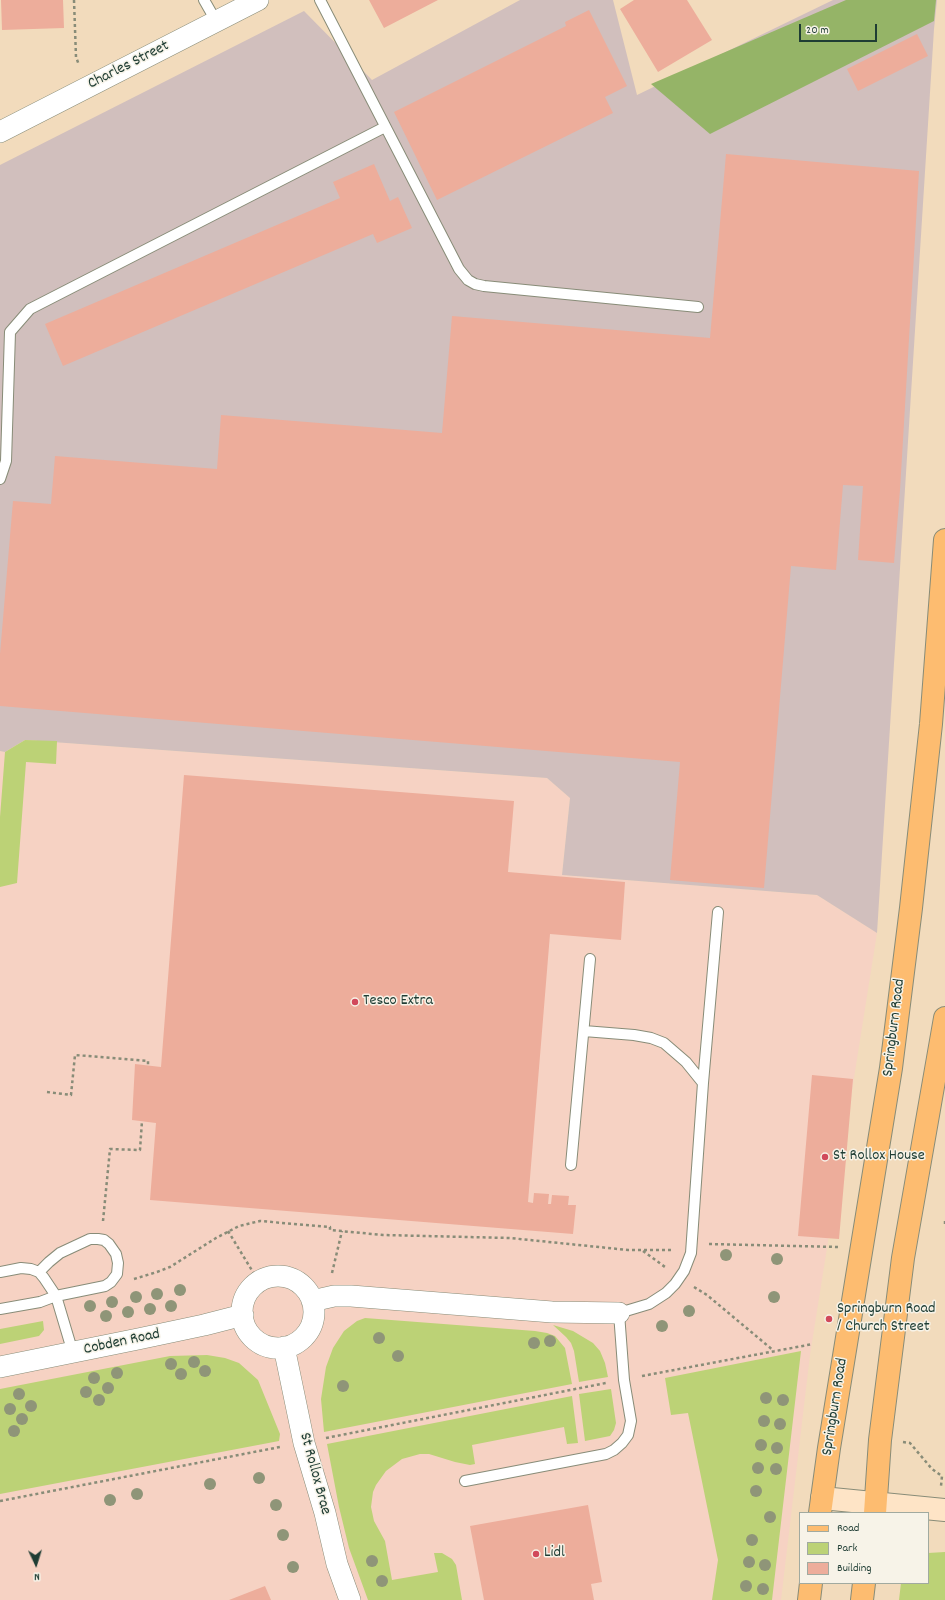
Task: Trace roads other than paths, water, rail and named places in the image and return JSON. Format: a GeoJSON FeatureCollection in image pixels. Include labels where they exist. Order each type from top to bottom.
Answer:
{"type":"FeatureCollection","features":[{"type":"Feature","properties":{"kind":"main road","name":"Springburn Road"},"geometry":{"type":"LineString","coordinates":[[821,1506],[891,1068],[913,892],[931,724],[945,540]]}},
{"type":"Feature","properties":{"kind":"main road"},"geometry":{"type":"LineString","coordinates":[[875,1509],[880,1440],[903,1258],[938,1093],[945,1018]]}},
{"type":"Feature","properties":{"kind":"main road"},"geometry":{"type":"LineString","coordinates":[[809,1600],[811,1584]]}},
{"type":"Feature","properties":{"kind":"main road"},"geometry":{"type":"LineString","coordinates":[[862,1600],[864,1584]]}},
{"type":"Feature","properties":{"kind":"street","name":"Charles Street"},"geometry":{"type":"LineString","coordinates":[[0,132],[258,0]]}},
{"type":"Feature","properties":{"kind":"street"},"geometry":{"type":"LineString","coordinates":[[319,1300],[308,1330],[300,1340],[284,1347],[275,1348],[266,1346],[258,1341],[251,1335],[246,1327],[242,1315],[244,1302],[252,1287],[268,1278],[277,1276],[291,1279],[303,1286],[309,1293],[319,1300],[351,1296],[552,1312],[619,1313]]}},
{"type":"Feature","properties":{"kind":"street","name":"Cobden Road"},"geometry":{"type":"LineString","coordinates":[[0,1366],[204,1325],[242,1315]]}},
{"type":"Feature","properties":{"kind":"street","name":"St Rollox Brae"},"geometry":{"type":"LineString","coordinates":[[284,1347],[304,1443],[325,1512],[337,1564],[350,1600]]}},
{"type":"Feature","properties":{"kind":"street"},"geometry":{"type":"LineString","coordinates":[[821,1506],[875,1509],[942,1510]]}},
{"type":"Feature","properties":{"kind":"lane"},"geometry":{"type":"LineString","coordinates":[[204,0],[216,21]]}},
{"type":"Feature","properties":{"kind":"lane"},"geometry":{"type":"LineString","coordinates":[[320,0],[459,269],[468,280],[475,284],[484,286],[698,308]]}},
{"type":"Feature","properties":{"kind":"lane"},"geometry":{"type":"LineString","coordinates":[[0,479],[6,461],[10,332],[30,309],[385,127]]}},
{"type":"Feature","properties":{"kind":"lane"},"geometry":{"type":"LineString","coordinates":[[465,1481],[606,1454],[614,1450],[628,1435],[631,1427],[630,1412],[624,1380],[619,1313],[635,1309],[666,1293],[688,1264],[692,1247],[703,1083],[718,912]]}},
{"type":"Feature","properties":{"kind":"lane"},"geometry":{"type":"LineString","coordinates":[[571,1165],[590,959]]}},
{"type":"Feature","properties":{"kind":"lane"},"geometry":{"type":"LineString","coordinates":[[584,1030],[634,1035],[651,1038],[664,1043],[686,1062],[703,1083]]}},
{"type":"Feature","properties":{"kind":"lane"},"geometry":{"type":"LineString","coordinates":[[0,1309],[40,1302],[56,1296],[105,1286],[111,1282],[117,1274],[118,1263],[113,1248],[104,1240],[90,1239],[73,1246],[53,1258],[39,1272]]}},
{"type":"Feature","properties":{"kind":"lane"},"geometry":{"type":"LineString","coordinates":[[0,1272],[21,1268],[39,1272],[51,1286],[56,1296],[73,1352]]}},
{"type":"Feature","properties":{"kind":"place","name":"Tesco Extra"},"geometry":{"type":"Point","coordinates":[355,1002]}},
{"type":"Feature","properties":{"kind":"place","name":"St Rollox House"},"geometry":{"type":"Point","coordinates":[825,1157]}},
{"type":"Feature","properties":{"kind":"place","name":"Springburn Road / Church Street"},"geometry":{"type":"Point","coordinates":[829,1319]}},
{"type":"Feature","properties":{"kind":"place","name":"Lidl"},"geometry":{"type":"Point","coordinates":[536,1554]}}]}
